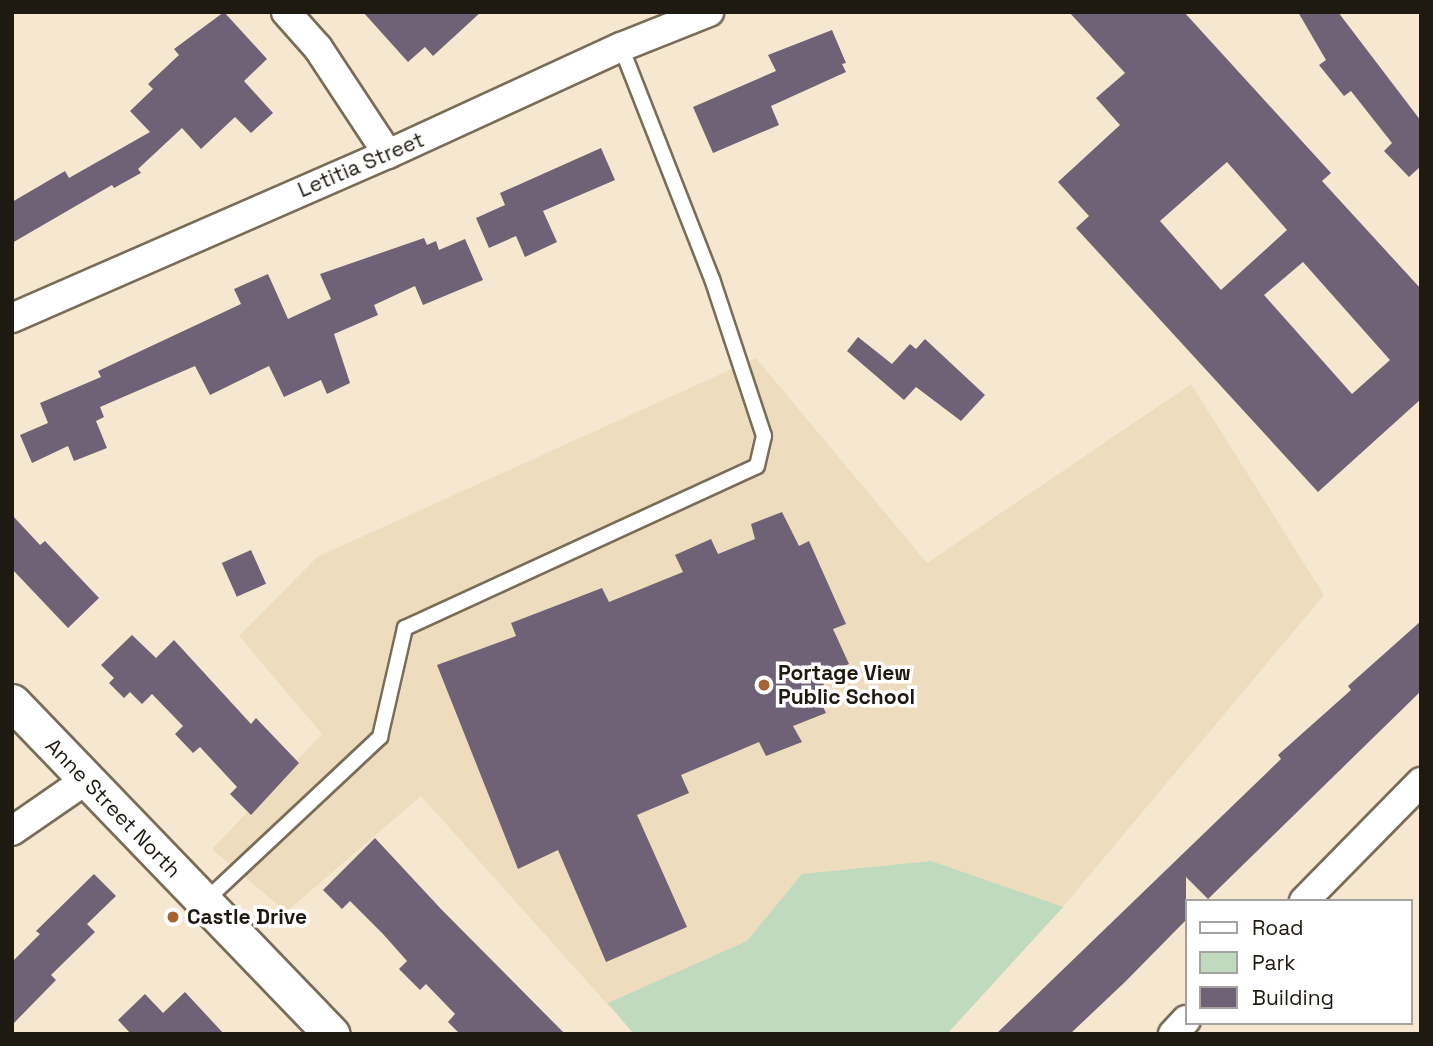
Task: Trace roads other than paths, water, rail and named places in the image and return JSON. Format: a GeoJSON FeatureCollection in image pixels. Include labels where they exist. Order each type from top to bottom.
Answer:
{"type":"FeatureCollection","features":[{"type":"Feature","properties":{"kind":"street"},"geometry":{"type":"LineString","coordinates":[[286,12],[318,48],[388,155]]}},
{"type":"Feature","properties":{"kind":"street","name":"Letitia Street"},"geometry":{"type":"LineString","coordinates":[[12,318],[388,155],[621,47],[709,12]]}},
{"type":"Feature","properties":{"kind":"street","name":"Anne Street North"},"geometry":{"type":"LineString","coordinates":[[12,702],[332,1034]]}},
{"type":"Feature","properties":{"kind":"street"},"geometry":{"type":"LineString","coordinates":[[12,831],[86,780]]}},
{"type":"Feature","properties":{"kind":"street"},"geometry":{"type":"LineString","coordinates":[[1306,899],[1421,782]]}},
{"type":"Feature","properties":{"kind":"lane"},"geometry":{"type":"LineString","coordinates":[[204,902],[380,737],[405,628],[757,467],[764,436],[712,279],[621,47]]}},
{"type":"Feature","properties":{"kind":"place","name":"Portage View Public School"},"geometry":{"type":"Point","coordinates":[764,685]}},
{"type":"Feature","properties":{"kind":"place","name":"Castle Drive"},"geometry":{"type":"Point","coordinates":[173,917]}}]}
